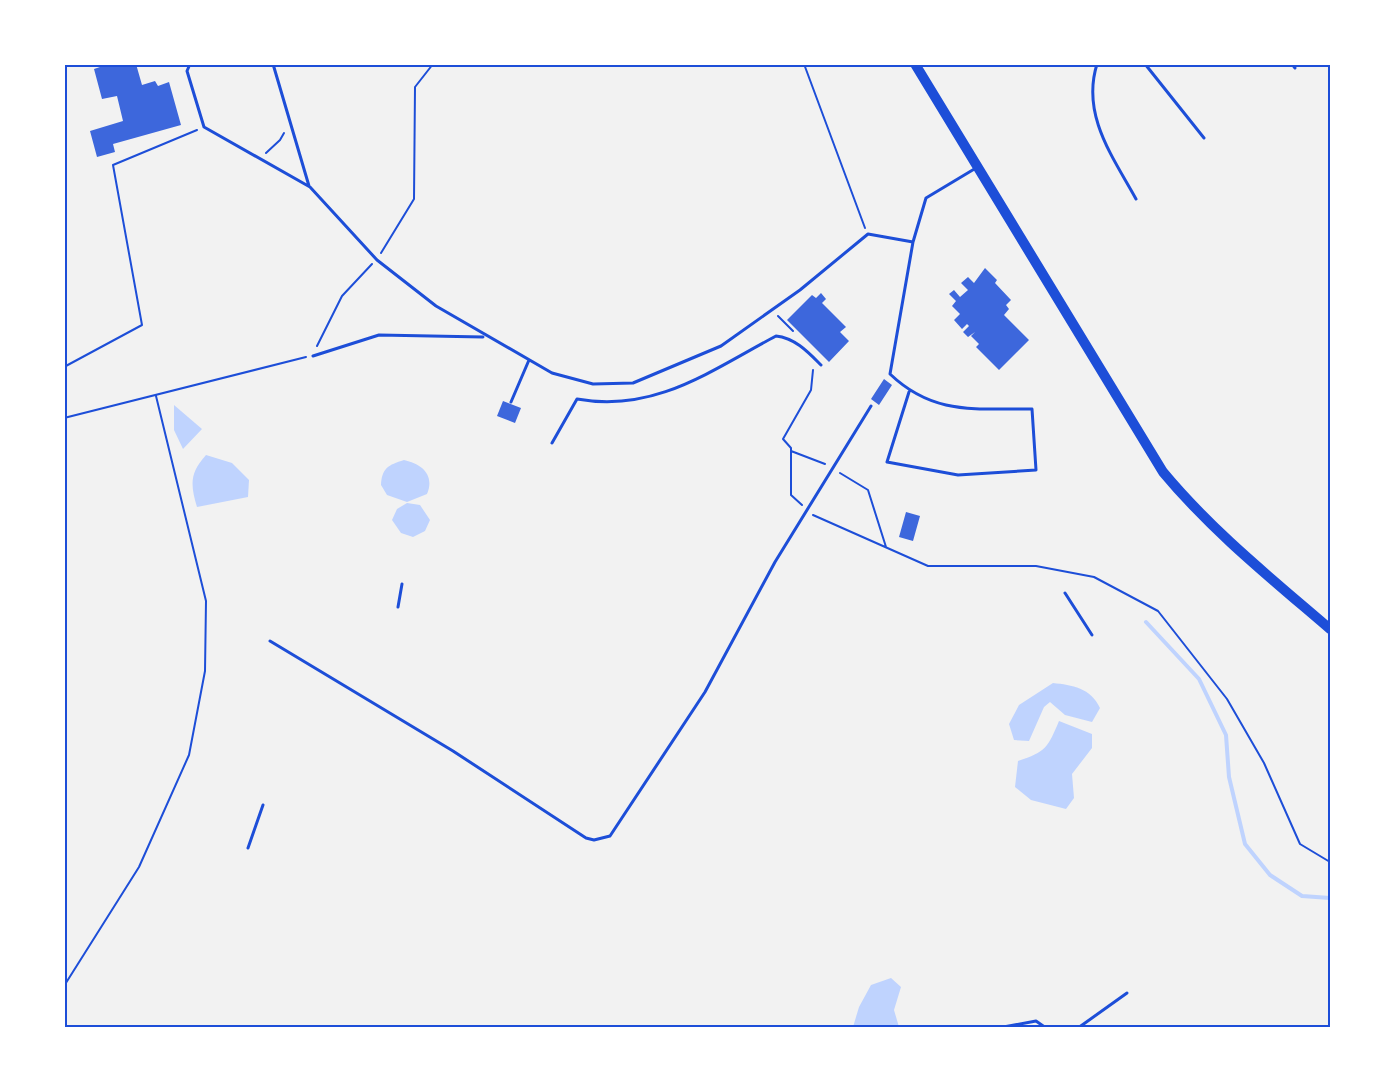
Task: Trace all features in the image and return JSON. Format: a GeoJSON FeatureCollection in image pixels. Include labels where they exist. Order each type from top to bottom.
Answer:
{"type":"FeatureCollection","features":[{"type":"Feature","properties":{"kind":"main road"},"geometry":{"type":"LineString","coordinates":[[915,64],[1163,471],[1186,499],[1232,544],[1330,629]]}},
{"type":"Feature","properties":{"kind":"lane"},"geometry":{"type":"LineString","coordinates":[[190,64],[187,71],[204,127],[310,187],[377,260],[436,306],[485,337],[552,373],[593,384],[633,383],[721,346],[772,310],[868,234],[913,242]]}},
{"type":"Feature","properties":{"kind":"lane"},"geometry":{"type":"LineString","coordinates":[[273,64],[310,187]]}},
{"type":"Feature","properties":{"kind":"lane"},"geometry":{"type":"LineString","coordinates":[[1096,64],[1091,82],[1096,124],[1136,200]]}},
{"type":"Feature","properties":{"kind":"lane"},"geometry":{"type":"LineString","coordinates":[[1145,64],[1204,138]]}},
{"type":"Feature","properties":{"kind":"lane"},"geometry":{"type":"LineString","coordinates":[[909,392],[887,462],[958,475],[1036,470],[1032,409],[951,408],[909,392],[890,374],[913,242],[926,198],[977,167]]}},
{"type":"Feature","properties":{"kind":"lane"},"geometry":{"type":"LineString","coordinates":[[313,356],[379,335],[485,337]]}},
{"type":"Feature","properties":{"kind":"lane"},"geometry":{"type":"LineString","coordinates":[[552,443],[577,399],[617,403],[654,396],[716,370],[776,336],[785,337],[797,343],[821,365]]}},
{"type":"Feature","properties":{"kind":"lane"},"geometry":{"type":"LineString","coordinates":[[511,402],[529,360]]}},
{"type":"Feature","properties":{"kind":"lane"},"geometry":{"type":"LineString","coordinates":[[270,642],[453,751],[586,838],[601,839],[617,829],[705,692],[775,562],[871,406]]}},
{"type":"Feature","properties":{"kind":"lane"},"geometry":{"type":"LineString","coordinates":[[398,607],[402,584]]}},
{"type":"Feature","properties":{"kind":"lane"},"geometry":{"type":"LineString","coordinates":[[1065,593],[1092,635]]}},
{"type":"Feature","properties":{"kind":"lane"},"geometry":{"type":"LineString","coordinates":[[248,848],[263,805]]}},
{"type":"Feature","properties":{"kind":"lane"},"geometry":{"type":"LineString","coordinates":[[1078,1028],[1127,993]]}},
{"type":"Feature","properties":{"kind":"lane"},"geometry":{"type":"LineString","coordinates":[[998,1028],[1036,1022],[1047,1028]]}},
{"type":"Feature","properties":{"kind":"path"},"geometry":{"type":"LineString","coordinates":[[64,418],[313,356],[342,296],[377,260],[414,199],[415,87],[433,64]]}},
{"type":"Feature","properties":{"kind":"path"},"geometry":{"type":"LineString","coordinates":[[804,64],[868,234]]}},
{"type":"Feature","properties":{"kind":"path"},"geometry":{"type":"LineString","coordinates":[[260,159],[280,140],[290,122]]}},
{"type":"Feature","properties":{"kind":"path"},"geometry":{"type":"LineString","coordinates":[[64,367],[142,325],[113,165],[204,127]]}},
{"type":"Feature","properties":{"kind":"path"},"geometry":{"type":"LineString","coordinates":[[772,310],[793,332]]}},
{"type":"Feature","properties":{"kind":"path"},"geometry":{"type":"LineString","coordinates":[[815,359],[811,390],[783,440],[791,451],[833,468],[868,490],[886,547]]}},
{"type":"Feature","properties":{"kind":"path"},"geometry":{"type":"LineString","coordinates":[[64,986],[139,867],[189,755],[205,671],[206,601],[156,396]]}},
{"type":"Feature","properties":{"kind":"path"},"geometry":{"type":"LineString","coordinates":[[791,451],[791,495],[816,518],[928,566],[1036,566],[1094,577],[1158,611],[1227,699],[1264,763],[1300,844],[1330,862]]}},
{"type":"Feature","properties":{"kind":"water"},"geometry":{"type":"Polygon","coordinates":[[[174,405],[202,429],[183,449],[174,430],[174,405]]]}},
{"type":"Feature","properties":{"kind":"water"},"geometry":{"type":"Polygon","coordinates":[[[206,455],[232,463],[249,480],[248,497],[197,507],[193,492],[194,473],[206,455]]]}},
{"type":"Feature","properties":{"kind":"water"},"geometry":{"type":"Polygon","coordinates":[[[404,460],[416,464],[425,471],[429,481],[427,494],[407,502],[387,495],[381,485],[384,471],[404,460]]]}},
{"type":"Feature","properties":{"kind":"water"},"geometry":{"type":"Polygon","coordinates":[[[407,503],[420,505],[430,520],[425,531],[413,537],[401,533],[392,520],[397,509],[407,503]]]}},
{"type":"Feature","properties":{"kind":"water"},"geometry":{"type":"Polygon","coordinates":[[[1053,683],[1080,689],[1092,696],[1100,708],[1092,722],[1065,715],[1050,702],[1044,707],[1029,741],[1014,740],[1009,724],[1019,705],[1053,683]]]}},
{"type":"Feature","properties":{"kind":"water"},"geometry":{"type":"Polygon","coordinates":[[[1059,721],[1092,734],[1092,748],[1072,774],[1074,798],[1066,809],[1031,800],[1015,787],[1018,761],[1035,755],[1045,747],[1059,721]]]}},
{"type":"Feature","properties":{"kind":"water"},"geometry":{"type":"Polygon","coordinates":[[[891,978],[901,987],[894,1010],[899,1027],[853,1027],[859,1007],[871,985],[891,978]]]}},
{"type":"Feature","properties":{"kind":"building"},"geometry":{"type":"Polygon","coordinates":[[[109,64],[136,64],[142,85],[155,81],[158,86],[169,82],[181,125],[113,144],[115,152],[97,157],[90,131],[123,121],[117,96],[102,99],[94,69],[109,64]]]}},
{"type":"Feature","properties":{"kind":"building"},"geometry":{"type":"Polygon","coordinates":[[[985,268],[1011,300],[1006,305],[1009,309],[1004,315],[1029,340],[999,370],[976,347],[979,344],[971,336],[975,332],[968,337],[963,332],[969,326],[967,324],[962,329],[954,320],[960,314],[952,306],[956,301],[949,294],[954,290],[960,297],[968,290],[961,283],[968,277],[974,283],[985,268]]]}},
{"type":"Feature","properties":{"kind":"building"},"geometry":{"type":"Polygon","coordinates":[[[821,293],[826,299],[822,303],[846,327],[840,332],[849,341],[829,362],[787,320],[812,295],[816,298],[821,293]]]}},
{"type":"Feature","properties":{"kind":"building"},"geometry":{"type":"Polygon","coordinates":[[[884,379],[892,385],[879,405],[871,399],[884,379]]]}},
{"type":"Feature","properties":{"kind":"building"},"geometry":{"type":"Polygon","coordinates":[[[503,401],[521,408],[515,423],[497,416],[503,401]]]}},
{"type":"Feature","properties":{"kind":"building"},"geometry":{"type":"Polygon","coordinates":[[[906,512],[920,516],[913,541],[899,537],[906,512]]]}},
{"type":"Feature","properties":{"kind":"waterway"},"geometry":{"type":"LineString","coordinates":[[1146,622],[1199,679],[1226,735],[1229,777],[1245,844],[1270,875],[1302,896],[1330,898]]}}]}
